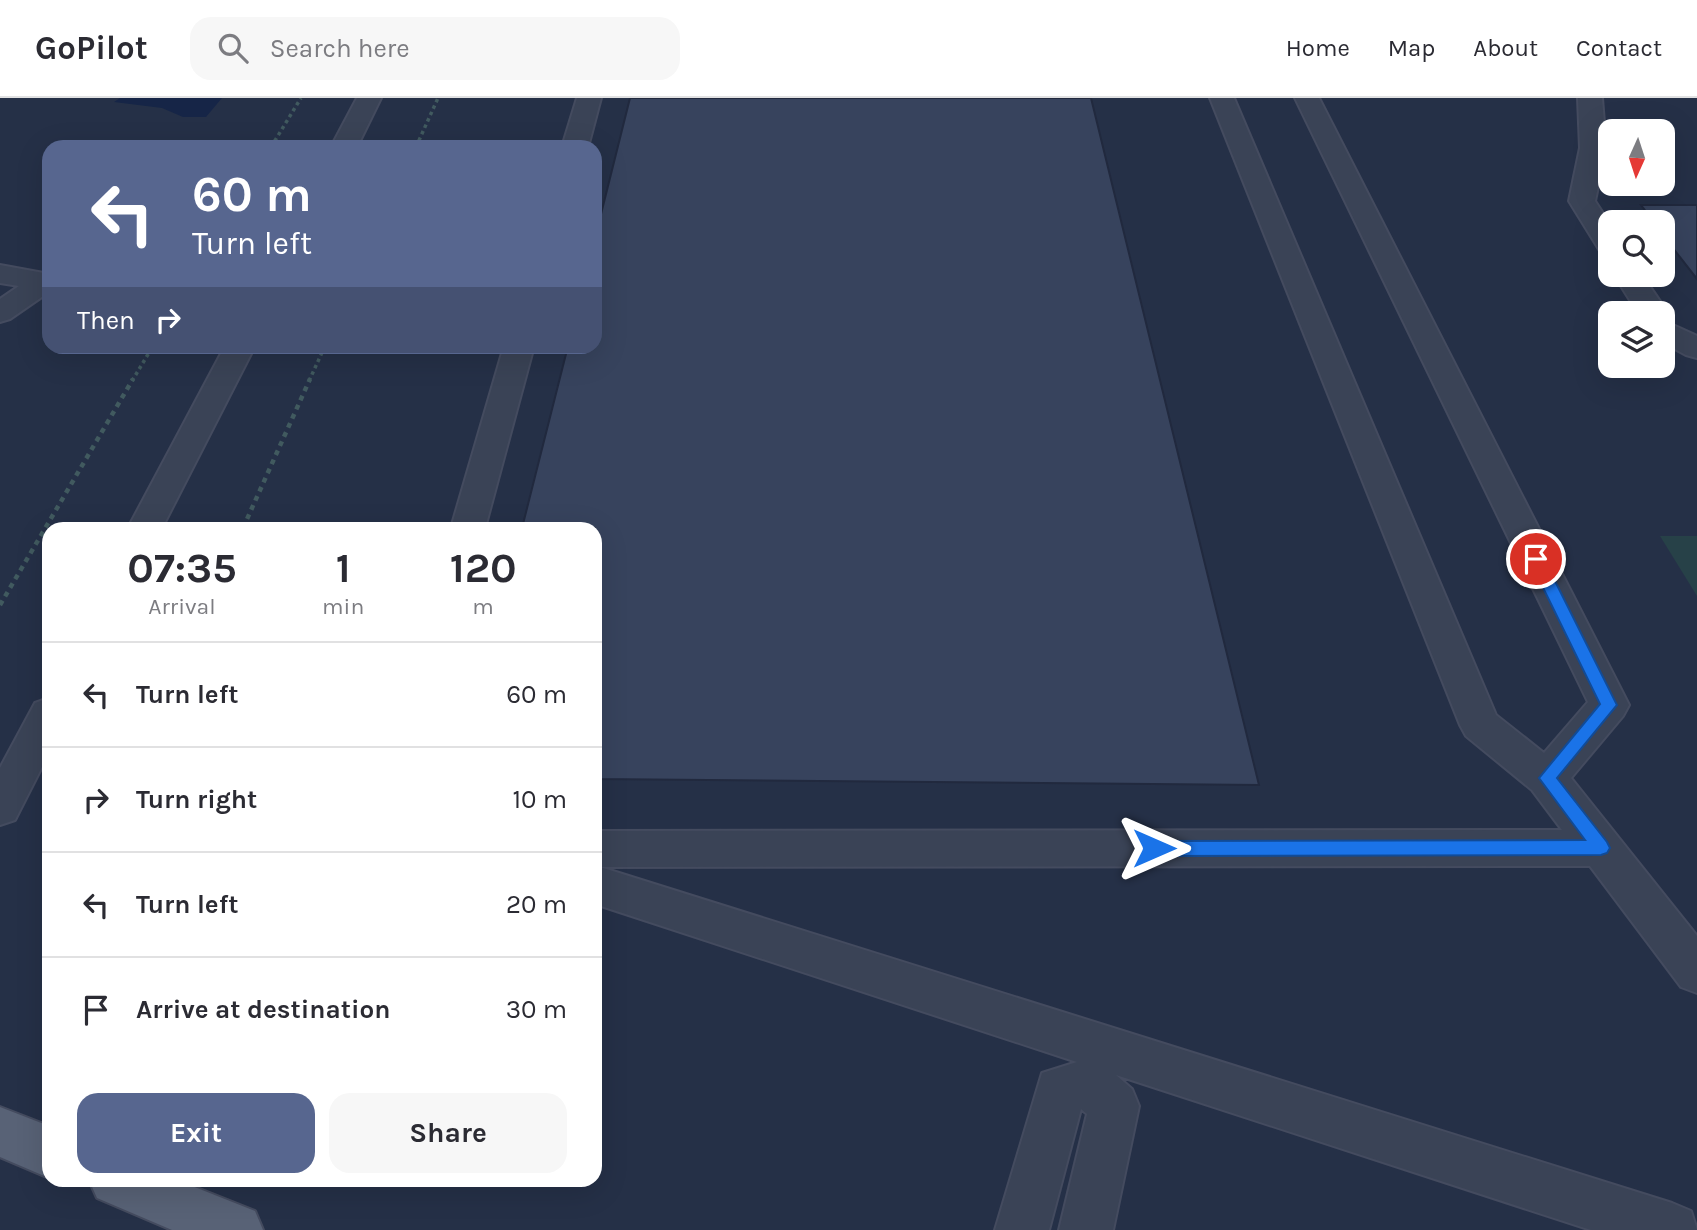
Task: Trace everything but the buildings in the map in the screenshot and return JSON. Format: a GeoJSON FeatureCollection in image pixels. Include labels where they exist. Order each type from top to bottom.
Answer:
{"type":"FeatureCollection","features":[{"type":"Feature","properties":{"kind":"main road"},"geometry":{"type":"LineString","coordinates":[[0,1132],[42,1149]]}},
{"type":"Feature","properties":{"kind":"main road"},"geometry":{"type":"LineString","coordinates":[[132,1187],[236,1230]]}},
{"type":"Feature","properties":{"kind":"street"},"geometry":{"type":"LineString","coordinates":[[348,140],[369,98]]}},
{"type":"Feature","properties":{"kind":"street"},"geometry":{"type":"LineString","coordinates":[[577,140],[589,98]]}},
{"type":"Feature","properties":{"kind":"street"},"geometry":{"type":"LineString","coordinates":[[1222,98],[1480,725],[1547,778],[1697,972]]}},
{"type":"Feature","properties":{"kind":"street"},"geometry":{"type":"LineString","coordinates":[[1307,98],[1609,705],[1547,778]]}},
{"type":"Feature","properties":{"kind":"street"},"geometry":{"type":"LineString","coordinates":[[1590,98],[1593,148],[1582,201],[1598,226]]}},
{"type":"Feature","properties":{"kind":"street"},"geometry":{"type":"LineString","coordinates":[[0,274],[42,283]]}},
{"type":"Feature","properties":{"kind":"street"},"geometry":{"type":"LineString","coordinates":[[0,313],[42,286]]}},
{"type":"Feature","properties":{"kind":"street"},"geometry":{"type":"LineString","coordinates":[[1675,336],[1697,349]]}},
{"type":"Feature","properties":{"kind":"street"},"geometry":{"type":"LineString","coordinates":[[148,522],[236,354]]}},
{"type":"Feature","properties":{"kind":"street"},"geometry":{"type":"LineString","coordinates":[[470,522],[517,354]]}},
{"type":"Feature","properties":{"kind":"street"},"geometry":{"type":"LineString","coordinates":[[0,808],[42,727]]}},
{"type":"Feature","properties":{"kind":"street"},"geometry":{"type":"LineString","coordinates":[[602,849],[1601,848]]}},
{"type":"Feature","properties":{"kind":"street"},"geometry":{"type":"LineString","coordinates":[[602,888],[1094,1064],[1672,1230]]}},
{"type":"Feature","properties":{"kind":"street"},"geometry":{"type":"LineString","coordinates":[[1022,1230],[1060,1090],[1094,1064]]}},
{"type":"Feature","properties":{"kind":"street"},"geometry":{"type":"LineString","coordinates":[[1086,1230],[1114,1106],[1094,1064]]}},
{"type":"Feature","properties":{"kind":"path"},"geometry":{"type":"LineString","coordinates":[[275,140],[300,98]]}},
{"type":"Feature","properties":{"kind":"path"},"geometry":{"type":"LineString","coordinates":[[419,140],[438,98]]}},
{"type":"Feature","properties":{"kind":"path"},"geometry":{"type":"LineString","coordinates":[[49,522],[148,354]]}},
{"type":"Feature","properties":{"kind":"path"},"geometry":{"type":"LineString","coordinates":[[246,522],[321,354]]}},
{"type":"Feature","properties":{"kind":"path"},"geometry":{"type":"LineString","coordinates":[[0,605],[42,534]]}},
{"type":"Feature","properties":{"kind":"green space"},"geometry":{"type":"Polygon","coordinates":[[[1660,536],[1697,536],[1697,596],[1660,536]]]}},
{"type":"Feature","properties":{"kind":"water"},"geometry":{"type":"Polygon","coordinates":[[[120,98],[222,98],[206,117],[183,117],[162,108],[114,102],[120,98]]]}},
{"type":"Feature","properties":{"kind":"route"},"geometry":{"type":"LineString","coordinates":[[1154,848],[1601,848],[1547,778],[1609,705],[1536,559]]}}]}
